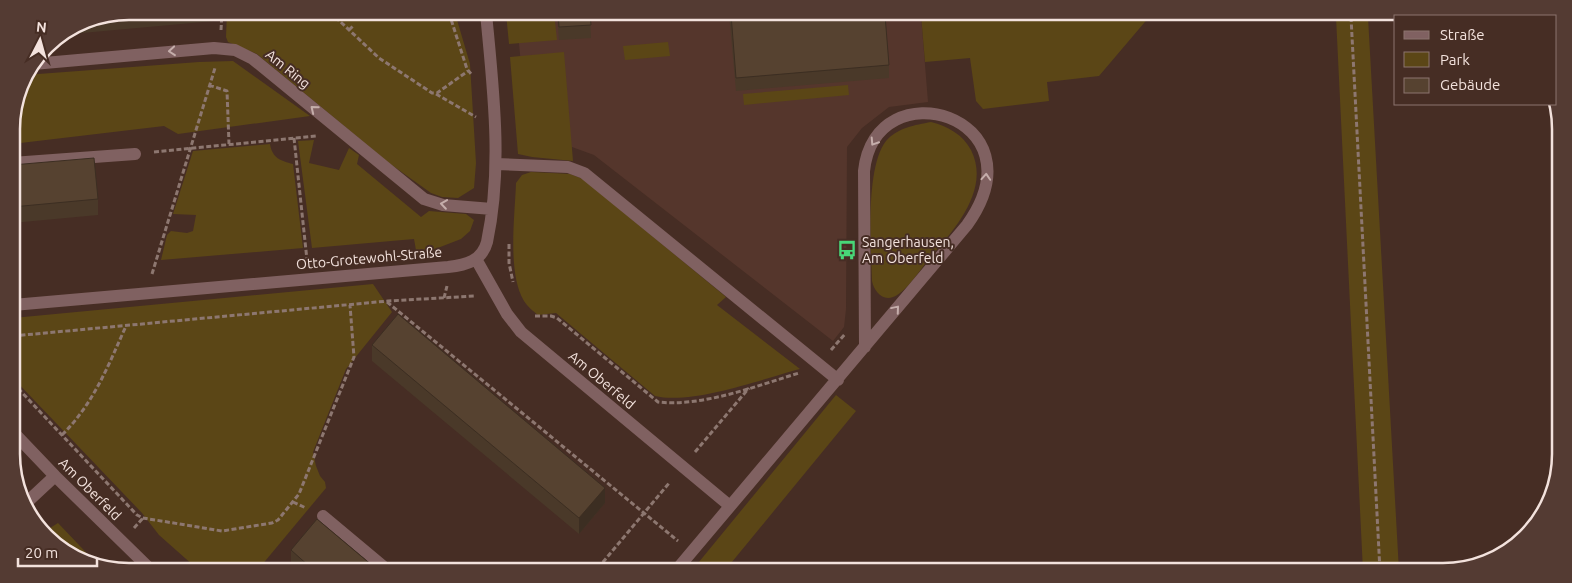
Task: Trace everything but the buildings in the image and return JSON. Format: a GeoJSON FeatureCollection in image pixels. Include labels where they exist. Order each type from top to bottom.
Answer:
{"type":"FeatureCollection","features":[{"type":"Feature","properties":{"kind":"street"},"geometry":{"type":"LineString","coordinates":[[476,260],[486,248],[490,229],[496,164],[492,73],[487,20]]}},
{"type":"Feature","properties":{"kind":"street","name":"Am Ring"},"geometry":{"type":"LineString","coordinates":[[65,61],[221,48],[235,50],[253,59],[424,199],[443,204],[492,209]]}},
{"type":"Feature","properties":{"kind":"street"},"geometry":{"type":"LineString","coordinates":[[682,563],[838,380],[967,226],[978,208],[983,198],[987,176],[986,163],[979,142],[965,126],[945,116],[925,112],[902,117],[882,131],[874,140],[866,156],[864,171],[865,347]]}},
{"type":"Feature","properties":{"kind":"street"},"geometry":{"type":"LineString","coordinates":[[20,162],[136,154]]}},
{"type":"Feature","properties":{"kind":"street"},"geometry":{"type":"LineString","coordinates":[[496,164],[568,167],[584,173],[838,380]]}},
{"type":"Feature","properties":{"kind":"street","name":"Otto-Grotewohl-Straße"},"geometry":{"type":"LineString","coordinates":[[20,304],[448,267],[476,260]]}},
{"type":"Feature","properties":{"kind":"street","name":"Am Oberfeld"},"geometry":{"type":"LineString","coordinates":[[476,260],[513,323],[528,338],[730,506]]}},
{"type":"Feature","properties":{"kind":"street","name":"Am Oberfeld"},"geometry":{"type":"LineString","coordinates":[[20,439],[143,563]]}},
{"type":"Feature","properties":{"kind":"street"},"geometry":{"type":"LineString","coordinates":[[30,499],[55,476]]}},
{"type":"Feature","properties":{"kind":"street"},"geometry":{"type":"LineString","coordinates":[[323,516],[379,563]]}},
{"type":"Feature","properties":{"kind":"path"},"geometry":{"type":"LineString","coordinates":[[338,20],[395,70],[478,119],[478,114]]}},
{"type":"Feature","properties":{"kind":"path"},"geometry":{"type":"LineString","coordinates":[[451,20],[468,71],[475,80]]}},
{"type":"Feature","properties":{"kind":"path"},"geometry":{"type":"LineString","coordinates":[[1351,20],[1380,563]]}},
{"type":"Feature","properties":{"kind":"path"},"geometry":{"type":"LineString","coordinates":[[348,30],[354,25]]}},
{"type":"Feature","properties":{"kind":"path"},"geometry":{"type":"LineString","coordinates":[[149,292],[149,282],[221,48]]}},
{"type":"Feature","properties":{"kind":"path"},"geometry":{"type":"LineString","coordinates":[[435,93],[468,71]]}},
{"type":"Feature","properties":{"kind":"path"},"geometry":{"type":"LineString","coordinates":[[209,85],[227,92],[229,144]]}},
{"type":"Feature","properties":{"kind":"path"},"geometry":{"type":"LineString","coordinates":[[136,154],[344,133]]}},
{"type":"Feature","properties":{"kind":"path"},"geometry":{"type":"LineString","coordinates":[[294,138],[310,278]]}},
{"type":"Feature","properties":{"kind":"path"},"geometry":{"type":"LineString","coordinates":[[509,240],[509,263],[514,283]]}},
{"type":"Feature","properties":{"kind":"path"},"geometry":{"type":"LineString","coordinates":[[444,298],[448,267]]}},
{"type":"Feature","properties":{"kind":"path"},"geometry":{"type":"LineString","coordinates":[[20,335],[386,301],[495,294]]}},
{"type":"Feature","properties":{"kind":"path"},"geometry":{"type":"LineString","coordinates":[[386,301],[692,552]]}},
{"type":"Feature","properties":{"kind":"path"},"geometry":{"type":"LineString","coordinates":[[20,390],[137,514],[146,519],[222,530],[275,522],[299,494],[354,356],[350,305]]}},
{"type":"Feature","properties":{"kind":"path"},"geometry":{"type":"LineString","coordinates":[[530,314],[537,317],[551,316],[557,318],[658,402],[679,402],[728,394],[809,371],[818,364],[848,330]]}},
{"type":"Feature","properties":{"kind":"path"},"geometry":{"type":"LineString","coordinates":[[62,435],[81,415],[96,392],[126,326]]}},
{"type":"Feature","properties":{"kind":"path"},"geometry":{"type":"LineString","coordinates":[[430,346],[434,340]]}},
{"type":"Feature","properties":{"kind":"path"},"geometry":{"type":"LineString","coordinates":[[481,389],[486,383]]}},
{"type":"Feature","properties":{"kind":"path"},"geometry":{"type":"LineString","coordinates":[[533,432],[538,426]]}},
{"type":"Feature","properties":{"kind":"path"},"geometry":{"type":"LineString","coordinates":[[586,476],[591,470]]}},
{"type":"Feature","properties":{"kind":"shaded area"},"geometry":{"type":"Polygon","coordinates":[[[517,20],[921,20],[928,102],[889,107],[862,128],[847,147],[846,309],[844,327],[833,341],[594,155],[572,147],[529,146],[517,20]]]}},
{"type":"Feature","properties":{"kind":"green space"},"geometry":{"type":"Polygon","coordinates":[[[227,20],[457,20],[470,64],[476,163],[474,188],[458,198],[442,197],[431,193],[389,163],[257,54],[228,42],[226,37],[227,20]]]}},
{"type":"Feature","properties":{"kind":"green space"},"geometry":{"type":"Polygon","coordinates":[[[507,20],[555,20],[557,40],[509,44],[507,20]]]}},
{"type":"Feature","properties":{"kind":"green space"},"geometry":{"type":"Polygon","coordinates":[[[921,20],[1147,20],[1099,76],[1047,82],[1049,101],[983,109],[976,101],[970,58],[925,62],[921,20]]]}},
{"type":"Feature","properties":{"kind":"green space"},"geometry":{"type":"Polygon","coordinates":[[[1336,20],[1368,20],[1399,563],[1363,563],[1336,20]]]}},
{"type":"Feature","properties":{"kind":"green space"},"geometry":{"type":"Polygon","coordinates":[[[668,42],[670,56],[625,60],[623,46],[668,42]]]}},
{"type":"Feature","properties":{"kind":"green space"},"geometry":{"type":"Polygon","coordinates":[[[564,52],[573,161],[518,154],[510,57],[564,52]]]}},
{"type":"Feature","properties":{"kind":"green space"},"geometry":{"type":"Polygon","coordinates":[[[233,61],[310,116],[178,134],[164,126],[20,143],[21,114],[28,87],[35,74],[233,61]]]}},
{"type":"Feature","properties":{"kind":"green space"},"geometry":{"type":"Polygon","coordinates":[[[848,85],[849,95],[744,105],[743,94],[848,85]]]}},
{"type":"Feature","properties":{"kind":"green space"},"geometry":{"type":"Polygon","coordinates":[[[931,122],[954,132],[964,140],[971,150],[976,166],[976,181],[972,197],[956,226],[910,283],[897,295],[885,298],[877,292],[872,281],[870,229],[872,188],[879,153],[886,141],[895,133],[919,124],[931,122]]]}},
{"type":"Feature","properties":{"kind":"green space"},"geometry":{"type":"Polygon","coordinates":[[[314,140],[309,163],[339,170],[349,148],[359,155],[357,164],[421,217],[429,211],[466,214],[474,220],[470,231],[461,239],[417,256],[414,239],[312,248],[298,141],[314,140]]]}},
{"type":"Feature","properties":{"kind":"green space"},"geometry":{"type":"Polygon","coordinates":[[[270,144],[275,156],[293,164],[303,248],[161,260],[167,235],[171,231],[187,233],[193,231],[196,215],[173,214],[193,151],[270,144]]]}},
{"type":"Feature","properties":{"kind":"green space"},"geometry":{"type":"Polygon","coordinates":[[[531,172],[570,174],[583,179],[726,297],[717,305],[800,369],[707,394],[670,398],[655,396],[556,313],[538,315],[525,303],[519,289],[515,275],[513,244],[516,183],[522,175],[531,172]]]}},
{"type":"Feature","properties":{"kind":"green space"},"geometry":{"type":"Polygon","coordinates":[[[373,284],[392,312],[346,369],[313,452],[316,466],[325,482],[326,488],[264,563],[191,563],[159,535],[142,513],[20,385],[20,317],[373,284]]]}},
{"type":"Feature","properties":{"kind":"green space"},"geometry":{"type":"Polygon","coordinates":[[[836,395],[856,411],[731,563],[698,563],[836,395]]]}},
{"type":"Feature","properties":{"kind":"green space"},"geometry":{"type":"Polygon","coordinates":[[[58,523],[88,555],[68,545],[49,528],[58,523]]]}},
{"type":"Feature","properties":{"kind":"place","name":"Sangerhausen, Am Oberfeld"},"geometry":{"type":"Point","coordinates":[847,250]}}]}
